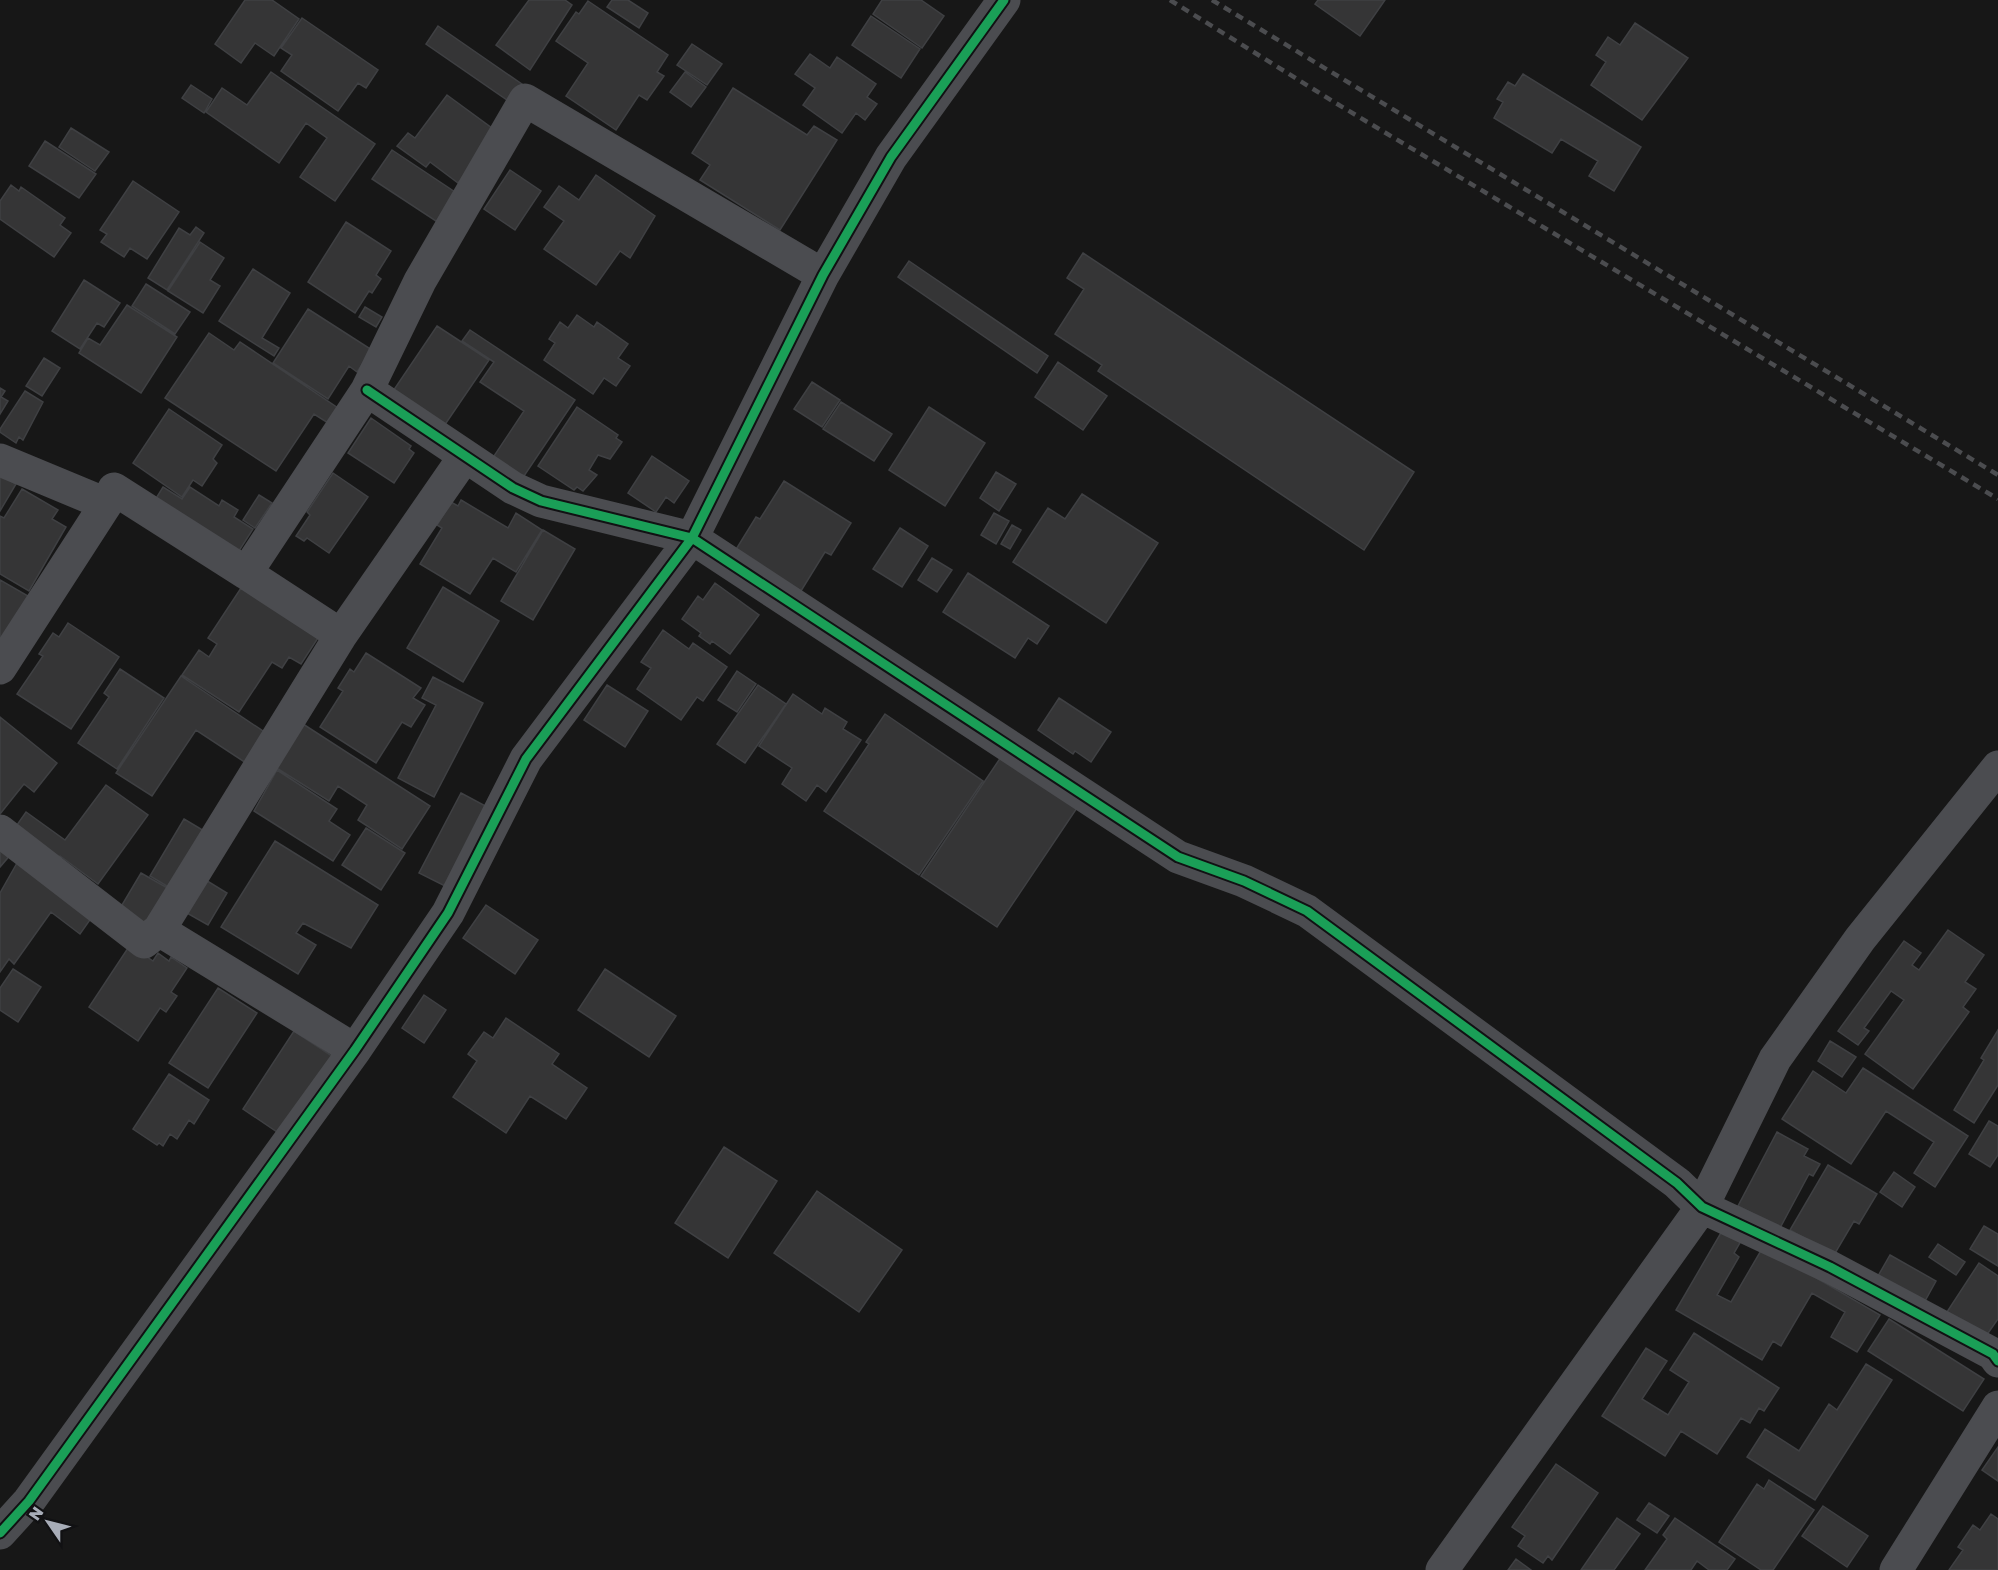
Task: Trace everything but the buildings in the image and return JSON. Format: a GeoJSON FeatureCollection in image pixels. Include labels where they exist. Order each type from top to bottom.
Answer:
{"type":"FeatureCollection","features":[{"type":"Feature","properties":{"kind":"street"},"geometry":{"type":"LineString","coordinates":[[0,1533],[29,1501],[355,1050],[448,913],[526,759],[692,538],[823,275],[891,157],[1004,0]]}},
{"type":"Feature","properties":{"kind":"street"},"geometry":{"type":"LineString","coordinates":[[246,573],[367,390],[420,280],[525,100],[823,275]]}},
{"type":"Feature","properties":{"kind":"street"},"geometry":{"type":"LineString","coordinates":[[367,390],[513,488],[541,501],[692,538],[1178,856],[1244,881],[1307,911],[1677,1183],[1702,1207],[1830,1267],[1993,1354],[1998,1361]]}},
{"type":"Feature","properties":{"kind":"street"},"geometry":{"type":"LineString","coordinates":[[0,831],[144,942],[159,930],[341,635],[465,456]]}},
{"type":"Feature","properties":{"kind":"street"},"geometry":{"type":"LineString","coordinates":[[0,460],[106,504]]}},
{"type":"Feature","properties":{"kind":"street"},"geometry":{"type":"LineString","coordinates":[[0,668],[114,489],[341,635]]}},
{"type":"Feature","properties":{"kind":"street"},"geometry":{"type":"LineString","coordinates":[[1442,1570],[1702,1207],[1775,1059],[1860,939],[1998,767]]}},
{"type":"Feature","properties":{"kind":"street"},"geometry":{"type":"LineString","coordinates":[[159,930],[355,1050]]}},
{"type":"Feature","properties":{"kind":"street"},"geometry":{"type":"LineString","coordinates":[[1896,1570],[1998,1407]]}},
{"type":"Feature","properties":{"kind":"railway"},"geometry":{"type":"LineString","coordinates":[[1170,0],[1334,102],[1998,499]]}},
{"type":"Feature","properties":{"kind":"railway"},"geometry":{"type":"LineString","coordinates":[[1212,0],[1998,475]]}},
{"type":"Feature","properties":{"kind":"cycle path"},"geometry":{"type":"LineString","coordinates":[[0,1533],[29,1501],[355,1050],[448,913],[526,759],[692,538],[823,275],[891,157],[1004,0]]}},
{"type":"Feature","properties":{"kind":"cycle path"},"geometry":{"type":"LineString","coordinates":[[367,390],[513,488],[541,501],[692,538],[1178,857],[1244,881],[1307,911],[1677,1183],[1702,1207],[1830,1267],[1993,1354],[1998,1361]]}}]}
